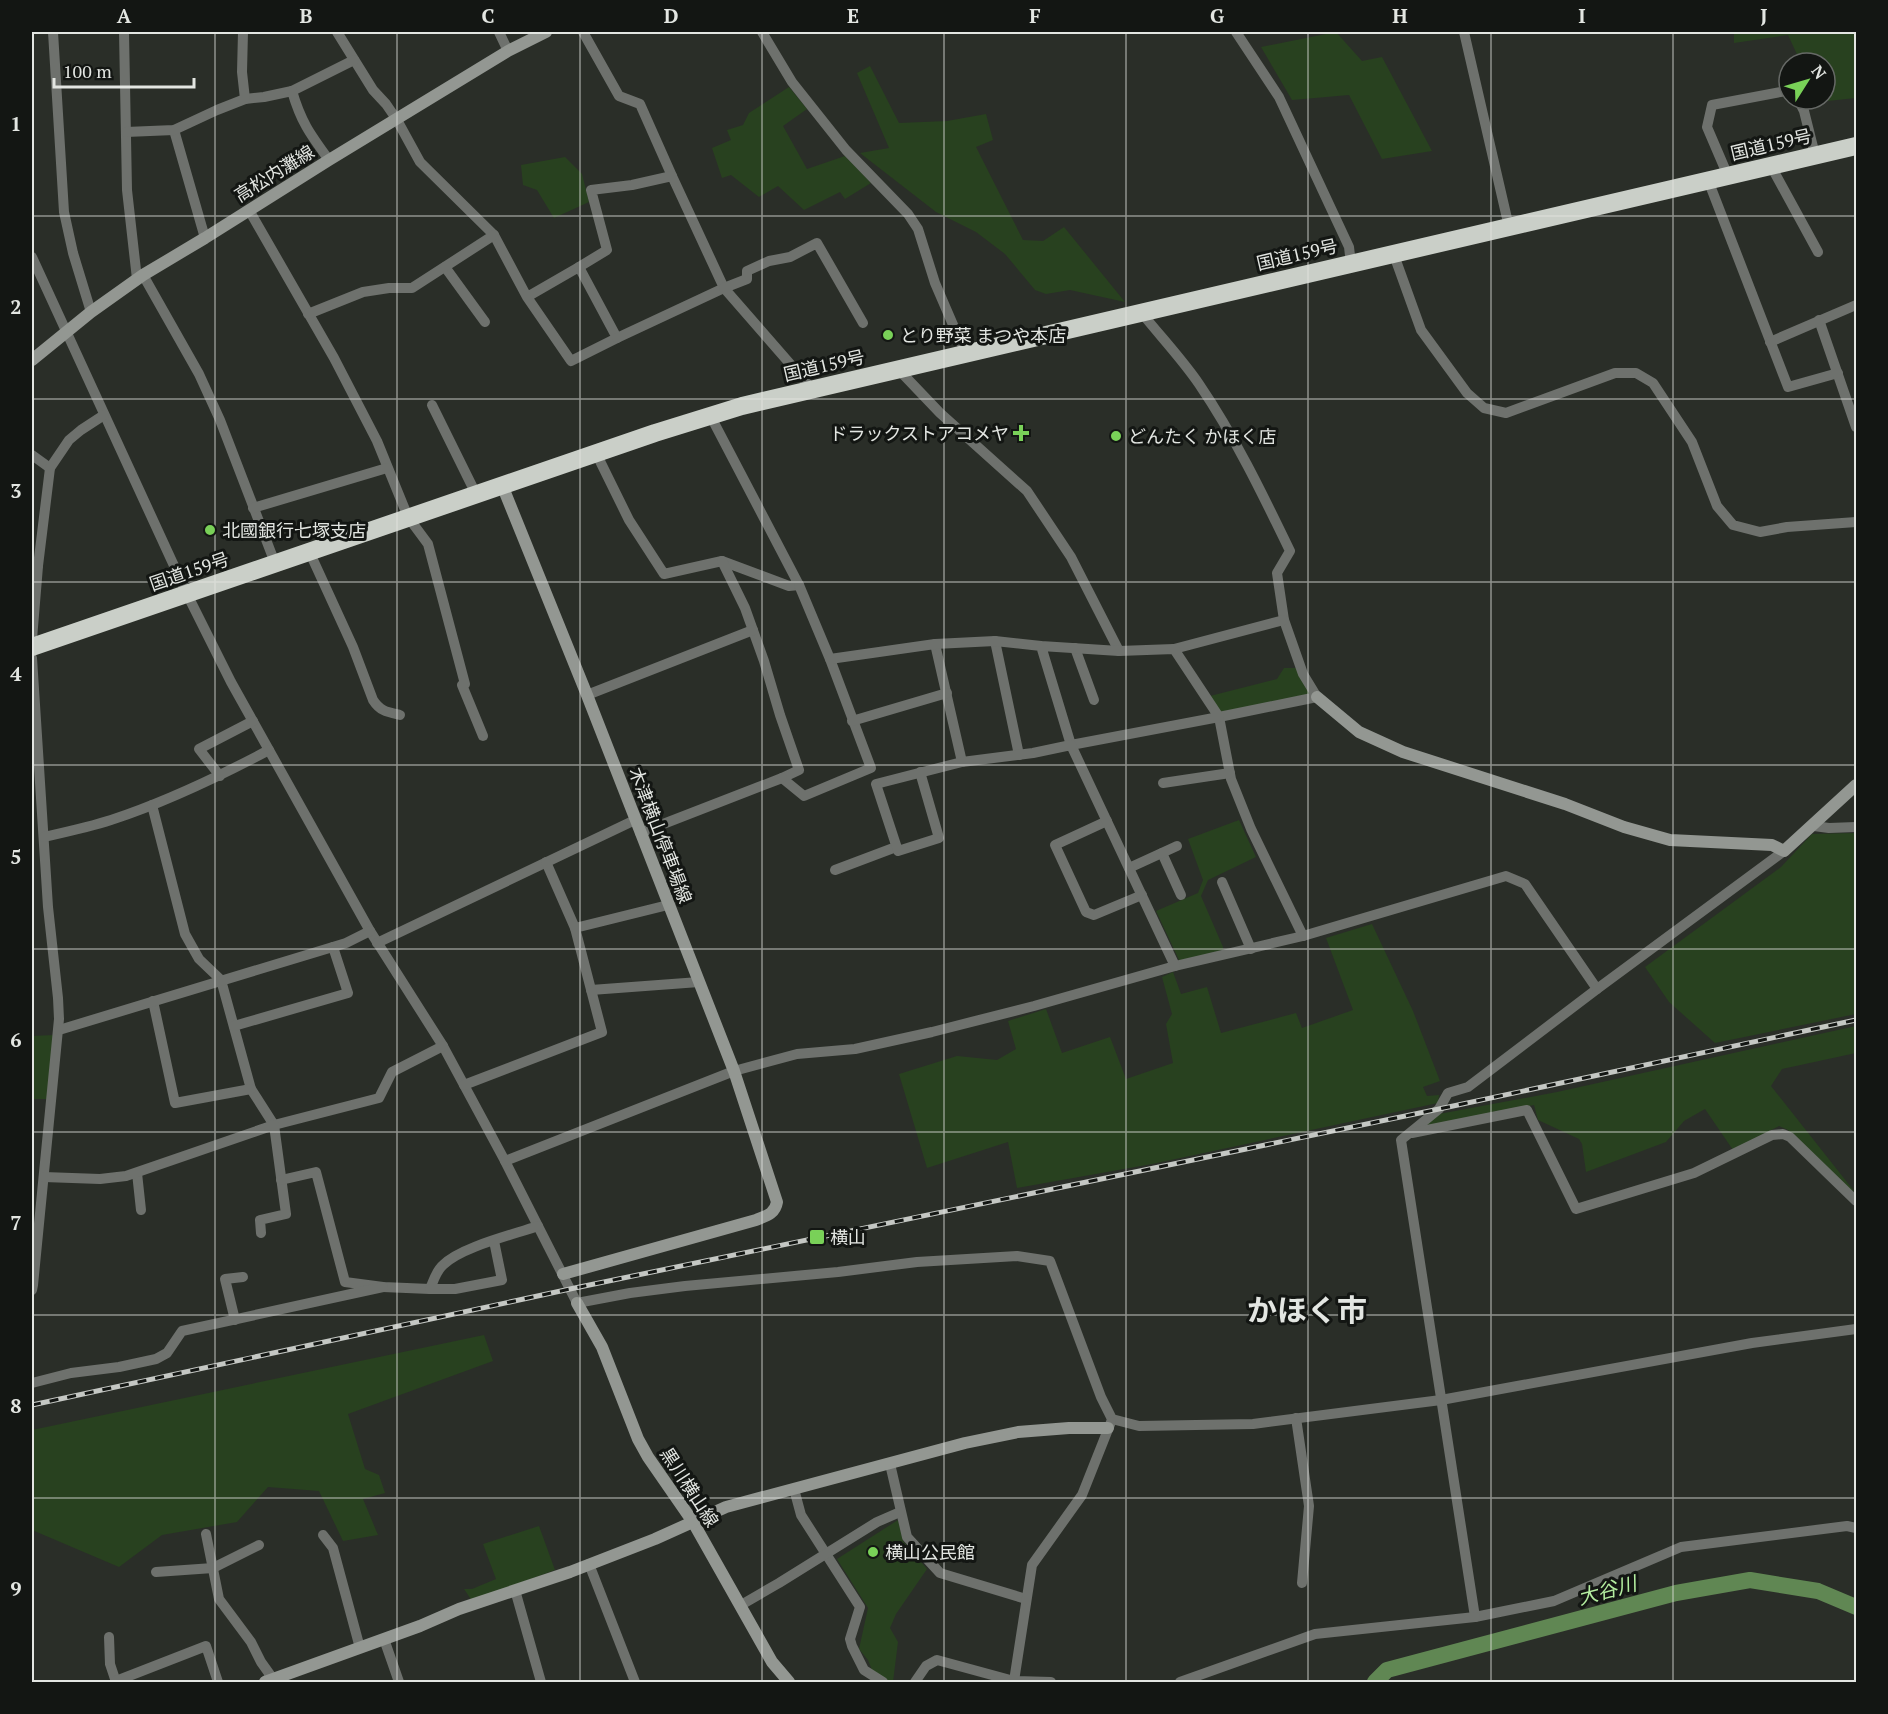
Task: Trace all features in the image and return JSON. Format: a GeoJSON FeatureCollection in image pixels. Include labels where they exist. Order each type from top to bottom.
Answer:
{"type":"FeatureCollection","features":[{"type":"Feature","properties":{"kind":"highway","name":"国道159号"},"geometry":{"type":"LineString","coordinates":[[32,647],[710,415],[812,389],[1857,146]]}},
{"type":"Feature","properties":{"kind":"main road","name":"高松内灘線"},"geometry":{"type":"LineString","coordinates":[[33,356],[140,277],[508,51],[543,32]]}},
{"type":"Feature","properties":{"kind":"main road","name":"木津横山停車場線"},"geometry":{"type":"LineString","coordinates":[[502,485],[734,1071],[777,1202],[775,1210],[756,1220],[563,1274]]}},
{"type":"Feature","properties":{"kind":"main road"},"geometry":{"type":"LineString","coordinates":[[1317,697],[1359,732],[1403,752],[1565,804],[1624,827],[1670,840],[1772,845],[1784,851],[1857,786]]}},
{"type":"Feature","properties":{"kind":"main road","name":"黒川横山線"},"geometry":{"type":"LineString","coordinates":[[577,1303],[602,1347],[638,1439],[648,1457],[693,1522],[772,1662],[789,1683]]}},
{"type":"Feature","properties":{"kind":"main road"},"geometry":{"type":"LineString","coordinates":[[264,1683],[420,1626],[459,1609],[655,1539],[726,1507],[965,1443],[1018,1432],[1110,1424]]}},
{"type":"Feature","properties":{"kind":"street"},"geometry":{"type":"LineString","coordinates":[[52,32],[64,212],[91,312]]}},
{"type":"Feature","properties":{"kind":"street"},"geometry":{"type":"LineString","coordinates":[[124,32],[128,190],[140,277],[199,374],[220,420],[275,563]]}},
{"type":"Feature","properties":{"kind":"street"},"geometry":{"type":"LineString","coordinates":[[243,32],[242,72],[245,99]]}},
{"type":"Feature","properties":{"kind":"street"},"geometry":{"type":"LineString","coordinates":[[337,32],[373,90],[397,120],[420,162],[494,235],[527,297],[571,361],[747,279],[747,271],[769,261],[790,257],[817,243],[863,323]]}},
{"type":"Feature","properties":{"kind":"street"},"geometry":{"type":"LineString","coordinates":[[499,32],[508,51]]}},
{"type":"Feature","properties":{"kind":"street"},"geometry":{"type":"LineString","coordinates":[[583,32],[619,96],[640,104],[724,288],[812,389]]}},
{"type":"Feature","properties":{"kind":"street"},"geometry":{"type":"LineString","coordinates":[[762,32],[792,82],[846,150],[908,214],[918,229],[935,283],[966,353]]}},
{"type":"Feature","properties":{"kind":"street"},"geometry":{"type":"LineString","coordinates":[[1236,32],[1279,97],[1349,247],[1351,264]]}},
{"type":"Feature","properties":{"kind":"street"},"geometry":{"type":"LineString","coordinates":[[1464,32],[1509,227]]}},
{"type":"Feature","properties":{"kind":"street"},"geometry":{"type":"LineString","coordinates":[[126,132],[174,130],[245,99],[292,91],[354,60]]}},
{"type":"Feature","properties":{"kind":"street"},"geometry":{"type":"LineString","coordinates":[[292,91],[298,114],[329,160]]}},
{"type":"Feature","properties":{"kind":"street"},"geometry":{"type":"LineString","coordinates":[[1728,176],[1707,127],[1712,105],[1777,93]]}},
{"type":"Feature","properties":{"kind":"street"},"geometry":{"type":"LineString","coordinates":[[1804,111],[1815,155]]}},
{"type":"Feature","properties":{"kind":"street"},"geometry":{"type":"LineString","coordinates":[[174,130],[205,238]]}},
{"type":"Feature","properties":{"kind":"street"},"geometry":{"type":"LineString","coordinates":[[1771,166],[1818,252]]}},
{"type":"Feature","properties":{"kind":"street"},"geometry":{"type":"LineString","coordinates":[[527,297],[607,250],[591,190],[632,185],[672,176]]}},
{"type":"Feature","properties":{"kind":"street"},"geometry":{"type":"LineString","coordinates":[[1708,180],[1788,387],[1838,373]]}},
{"type":"Feature","properties":{"kind":"street"},"geometry":{"type":"LineString","coordinates":[[249,210],[334,358],[377,441],[408,517],[428,544],[465,684],[462,685],[483,736]]}},
{"type":"Feature","properties":{"kind":"street"},"geometry":{"type":"LineString","coordinates":[[308,314],[363,292],[389,288],[412,288],[494,235]]}},
{"type":"Feature","properties":{"kind":"street"},"geometry":{"type":"LineString","coordinates":[[1394,255],[1421,330],[1467,393],[1484,408],[1506,413],[1615,373],[1636,373],[1653,383],[1692,442],[1717,506],[1733,525],[1760,532],[1787,527],[1857,522]]}},
{"type":"Feature","properties":{"kind":"street"},"geometry":{"type":"LineString","coordinates":[[32,257],[231,682],[370,931],[443,1046],[505,1161],[577,1303],[685,1286],[838,1272],[917,1262],[1017,1256],[1050,1261],[1110,1424],[1082,1495],[1032,1565],[1014,1682]]}},
{"type":"Feature","properties":{"kind":"street"},"geometry":{"type":"LineString","coordinates":[[445,267],[484,322]]}},
{"type":"Feature","properties":{"kind":"street"},"geometry":{"type":"LineString","coordinates":[[579,267],[617,338]]}},
{"type":"Feature","properties":{"kind":"street"},"geometry":{"type":"LineString","coordinates":[[1770,342],[1857,305]]}},
{"type":"Feature","properties":{"kind":"street"},"geometry":{"type":"LineString","coordinates":[[876,784],[963,762],[1019,755],[1317,697],[1303,674],[1284,620],[1277,573],[1290,551],[1250,468],[1218,414],[1197,382],[1141,312]]}},
{"type":"Feature","properties":{"kind":"street"},"geometry":{"type":"LineString","coordinates":[[1819,320],[1857,427]]}},
{"type":"Feature","properties":{"kind":"street"},"geometry":{"type":"LineString","coordinates":[[898,369],[940,413],[1027,491],[1071,557],[1119,651]]}},
{"type":"Feature","properties":{"kind":"street"},"geometry":{"type":"LineString","coordinates":[[432,405],[476,494]]}},
{"type":"Feature","properties":{"kind":"street"},"geometry":{"type":"LineString","coordinates":[[32,639],[35,563],[50,468],[69,440],[104,415]]}},
{"type":"Feature","properties":{"kind":"street"},"geometry":{"type":"LineString","coordinates":[[710,415],[800,585],[871,768],[897,851],[939,838],[920,772]]}},
{"type":"Feature","properties":{"kind":"street"},"geometry":{"type":"LineString","coordinates":[[596,453],[629,520],[664,574],[722,561],[789,586],[800,585]]}},
{"type":"Feature","properties":{"kind":"street"},"geometry":{"type":"LineString","coordinates":[[32,455],[50,468]]}},
{"type":"Feature","properties":{"kind":"street"},"geometry":{"type":"LineString","coordinates":[[253,508],[387,468]]}},
{"type":"Feature","properties":{"kind":"street"},"geometry":{"type":"LineString","coordinates":[[309,551],[353,647],[373,700],[384,712],[400,715]]}},
{"type":"Feature","properties":{"kind":"street"},"geometry":{"type":"LineString","coordinates":[[640,833],[799,770],[745,608],[722,561]]}},
{"type":"Feature","properties":{"kind":"street"},"geometry":{"type":"LineString","coordinates":[[830,659],[935,644],[996,641],[1119,651],[1174,648],[1284,620]]}},
{"type":"Feature","properties":{"kind":"street"},"geometry":{"type":"LineString","coordinates":[[587,695],[753,630]]}},
{"type":"Feature","properties":{"kind":"street"},"geometry":{"type":"LineString","coordinates":[[996,641],[1019,755]]}},
{"type":"Feature","properties":{"kind":"street"},"geometry":{"type":"LineString","coordinates":[[935,644],[963,762]]}},
{"type":"Feature","properties":{"kind":"street"},"geometry":{"type":"LineString","coordinates":[[1041,646],[1071,745],[1175,966]]}},
{"type":"Feature","properties":{"kind":"street"},"geometry":{"type":"LineString","coordinates":[[1075,648],[1094,700]]}},
{"type":"Feature","properties":{"kind":"street"},"geometry":{"type":"LineString","coordinates":[[1174,648],[1219,717],[1230,774],[1251,829],[1303,936]]}},
{"type":"Feature","properties":{"kind":"street"},"geometry":{"type":"LineString","coordinates":[[32,658],[48,907],[58,998],[59,1030],[32,1290]]}},
{"type":"Feature","properties":{"kind":"street"},"geometry":{"type":"LineString","coordinates":[[852,721],[947,693]]}},
{"type":"Feature","properties":{"kind":"street"},"geometry":{"type":"LineString","coordinates":[[220,776],[199,749],[253,721]]}},
{"type":"Feature","properties":{"kind":"street"},"geometry":{"type":"LineString","coordinates":[[44,837],[111,820],[152,805],[220,776],[269,750]]}},
{"type":"Feature","properties":{"kind":"street"},"geometry":{"type":"LineString","coordinates":[[782,778],[804,796],[871,768]]}},
{"type":"Feature","properties":{"kind":"street"},"geometry":{"type":"LineString","coordinates":[[1163,783],[1230,774]]}},
{"type":"Feature","properties":{"kind":"street"},"geometry":{"type":"LineString","coordinates":[[152,805],[185,934],[199,959],[221,980],[251,1089],[274,1125],[286,1214],[260,1220],[261,1233]]}},
{"type":"Feature","properties":{"kind":"street"},"geometry":{"type":"LineString","coordinates":[[377,943],[635,820]]}},
{"type":"Feature","properties":{"kind":"street"},"geometry":{"type":"LineString","coordinates":[[1107,821],[1055,845],[1086,912],[1094,915],[1142,895]]}},
{"type":"Feature","properties":{"kind":"street"},"geometry":{"type":"LineString","coordinates":[[1814,826],[1857,827]]}},
{"type":"Feature","properties":{"kind":"street"},"geometry":{"type":"LineString","coordinates":[[1129,868],[1177,846]]}},
{"type":"Feature","properties":{"kind":"street"},"geometry":{"type":"LineString","coordinates":[[836,870],[896,847]]}},
{"type":"Feature","properties":{"kind":"street"},"geometry":{"type":"LineString","coordinates":[[1475,1617],[1401,1140],[1439,1109],[1448,1093],[1468,1087],[1784,851]]}},
{"type":"Feature","properties":{"kind":"street"},"geometry":{"type":"LineString","coordinates":[[1162,853],[1181,895]]}},
{"type":"Feature","properties":{"kind":"street"},"geometry":{"type":"LineString","coordinates":[[464,1085],[602,1032],[576,928],[546,862]]}},
{"type":"Feature","properties":{"kind":"street"},"geometry":{"type":"LineString","coordinates":[[505,1161],[734,1071],[797,1054],[855,1049],[932,1032],[1175,966],[1303,936],[1506,876],[1525,884],[1597,989]]}},
{"type":"Feature","properties":{"kind":"street"},"geometry":{"type":"LineString","coordinates":[[1222,882],[1251,948]]}},
{"type":"Feature","properties":{"kind":"street"},"geometry":{"type":"LineString","coordinates":[[576,928],[668,904]]}},
{"type":"Feature","properties":{"kind":"street"},"geometry":{"type":"LineString","coordinates":[[59,1030],[346,943],[370,931]]}},
{"type":"Feature","properties":{"kind":"street"},"geometry":{"type":"LineString","coordinates":[[234,1026],[348,993],[333,946]]}},
{"type":"Feature","properties":{"kind":"street"},"geometry":{"type":"LineString","coordinates":[[591,990],[699,982]]}},
{"type":"Feature","properties":{"kind":"street"},"geometry":{"type":"LineString","coordinates":[[153,1001],[175,1103],[251,1089]]}},
{"type":"Feature","properties":{"kind":"street"},"geometry":{"type":"LineString","coordinates":[[44,1177],[100,1179],[131,1172],[274,1125],[379,1098],[392,1072],[443,1046]]}},
{"type":"Feature","properties":{"kind":"street"},"geometry":{"type":"LineString","coordinates":[[1408,1134],[1527,1110],[1576,1209],[1694,1173],[1772,1136],[1784,1134],[1790,1137],[1857,1201]]}},
{"type":"Feature","properties":{"kind":"street"},"geometry":{"type":"LineString","coordinates":[[131,1172],[141,1210]]}},
{"type":"Feature","properties":{"kind":"street"},"geometry":{"type":"LineString","coordinates":[[281,1180],[316,1172],[345,1282],[383,1287],[455,1289],[502,1280],[494,1241]]}},
{"type":"Feature","properties":{"kind":"street"},"geometry":{"type":"LineString","coordinates":[[430,1289],[436,1272],[444,1263],[464,1252],[537,1226]]}},
{"type":"Feature","properties":{"kind":"street"},"geometry":{"type":"LineString","coordinates":[[236,1320],[225,1279],[243,1278]]}},
{"type":"Feature","properties":{"kind":"street"},"geometry":{"type":"LineString","coordinates":[[32,1383],[71,1373],[119,1367],[156,1359],[166,1353],[182,1331],[383,1287]]}},
{"type":"Feature","properties":{"kind":"street"},"geometry":{"type":"LineString","coordinates":[[1110,1424],[1139,1426],[1253,1424],[1441,1400],[1752,1343],[1857,1329]]}},
{"type":"Feature","properties":{"kind":"street"},"geometry":{"type":"LineString","coordinates":[[1296,1418],[1308,1506],[1302,1583]]}},
{"type":"Feature","properties":{"kind":"street"},"geometry":{"type":"LineString","coordinates":[[890,1464],[907,1537],[940,1573],[1026,1599]]}},
{"type":"Feature","properties":{"kind":"street"},"geometry":{"type":"LineString","coordinates":[[794,1489],[801,1515],[860,1607],[850,1639],[852,1647],[864,1670],[883,1683]]}},
{"type":"Feature","properties":{"kind":"street"},"geometry":{"type":"LineString","coordinates":[[741,1605],[877,1522],[900,1512]]}},
{"type":"Feature","properties":{"kind":"street"},"geometry":{"type":"LineString","coordinates":[[1180,1683],[1315,1634],[1475,1617],[1554,1601],[1681,1547],[1846,1526],[1857,1528]]}},
{"type":"Feature","properties":{"kind":"street"},"geometry":{"type":"LineString","coordinates":[[206,1534],[219,1599],[251,1642],[261,1662],[272,1676],[264,1683]]}},
{"type":"Feature","properties":{"kind":"street"},"geometry":{"type":"LineString","coordinates":[[323,1535],[333,1548],[360,1648]]}},
{"type":"Feature","properties":{"kind":"street"},"geometry":{"type":"LineString","coordinates":[[156,1572],[213,1568],[259,1545]]}},
{"type":"Feature","properties":{"kind":"street"},"geometry":{"type":"LineString","coordinates":[[589,1564],[635,1683]]}},
{"type":"Feature","properties":{"kind":"street"},"geometry":{"type":"LineString","coordinates":[[515,1590],[541,1683]]}},
{"type":"Feature","properties":{"kind":"street"},"geometry":{"type":"LineString","coordinates":[[109,1637],[110,1664],[116,1682],[206,1646],[218,1683]]}},
{"type":"Feature","properties":{"kind":"street"},"geometry":{"type":"LineString","coordinates":[[384,1639],[399,1683]]}},
{"type":"Feature","properties":{"kind":"street"},"geometry":{"type":"LineString","coordinates":[[915,1683],[926,1666],[937,1660],[1014,1682],[1051,1683]]}},
{"type":"Feature","properties":{"kind":"green space"},"geometry":{"type":"Polygon","coordinates":[[[1336,32],[1362,61],[1382,57],[1432,151],[1382,159],[1349,95],[1292,100],[1261,47],[1336,32]]]}},
{"type":"Feature","properties":{"kind":"green space"},"geometry":{"type":"Polygon","coordinates":[[[1734,32],[1856,32],[1856,98],[1837,100],[1837,51],[1795,51],[1788,35],[1734,43],[1734,32]]]}},
{"type":"Feature","properties":{"kind":"green space"},"geometry":{"type":"Polygon","coordinates":[[[870,66],[899,123],[947,121],[986,114],[993,140],[976,147],[1023,240],[1043,241],[1064,227],[1125,302],[1070,290],[1046,294],[1035,290],[1005,254],[976,232],[936,212],[860,153],[889,148],[857,73],[870,66]]]}},
{"type":"Feature","properties":{"kind":"green space"},"geometry":{"type":"Polygon","coordinates":[[[789,87],[807,109],[783,126],[807,169],[845,156],[871,183],[845,199],[840,192],[804,210],[778,186],[759,197],[731,175],[722,178],[712,148],[731,140],[727,130],[743,125],[749,113],[789,87]]]}},
{"type":"Feature","properties":{"kind":"green space"},"geometry":{"type":"Polygon","coordinates":[[[565,157],[582,174],[589,202],[554,218],[537,190],[523,185],[521,165],[565,157]]]}},
{"type":"Feature","properties":{"kind":"green space"},"geometry":{"type":"Polygon","coordinates":[[[1284,668],[1296,668],[1311,694],[1222,715],[1210,696],[1277,679],[1284,668]]]}},
{"type":"Feature","properties":{"kind":"green space"},"geometry":{"type":"Polygon","coordinates":[[[1239,820],[1256,857],[1208,880],[1201,896],[1223,950],[1180,962],[1156,911],[1198,893],[1203,880],[1188,839],[1239,820]]]}},
{"type":"Feature","properties":{"kind":"green space"},"geometry":{"type":"Polygon","coordinates":[[[1856,833],[1856,1014],[1715,1043],[1669,1002],[1645,967],[1781,867],[1812,834],[1856,833]]]}},
{"type":"Feature","properties":{"kind":"green space"},"geometry":{"type":"Polygon","coordinates":[[[1372,924],[1413,1011],[1440,1081],[1423,1087],[1427,1096],[1439,1095],[1438,1103],[1152,1164],[1017,1188],[1008,1142],[927,1168],[899,1074],[957,1056],[997,1060],[1016,1049],[1008,1021],[1046,1009],[1062,1053],[1110,1037],[1126,1079],[1173,1063],[1166,1024],[1172,1014],[1162,977],[1173,972],[1181,994],[1207,987],[1221,1033],[1296,1013],[1302,1028],[1353,1010],[1326,938],[1372,924]]]}},
{"type":"Feature","properties":{"kind":"green space"},"geometry":{"type":"Polygon","coordinates":[[[1856,1026],[1856,1053],[1782,1069],[1771,1086],[1854,1191],[1848,1190],[1788,1130],[1779,1126],[1733,1150],[1705,1109],[1684,1121],[1666,1142],[1586,1172],[1582,1144],[1579,1139],[1538,1120],[1534,1105],[1420,1129],[1439,1114],[1557,1092],[1856,1026]]]}},
{"type":"Feature","properties":{"kind":"green space"},"geometry":{"type":"Polygon","coordinates":[[[54,1035],[47,1099],[32,1099],[32,1036],[54,1035]]]}},
{"type":"Feature","properties":{"kind":"green space"},"geometry":{"type":"Polygon","coordinates":[[[484,1335],[493,1361],[348,1414],[365,1469],[379,1475],[385,1493],[363,1499],[378,1535],[343,1541],[319,1491],[268,1487],[237,1522],[162,1535],[119,1567],[32,1530],[32,1430],[484,1335]]]}},
{"type":"Feature","properties":{"kind":"green space"},"geometry":{"type":"Polygon","coordinates":[[[898,1520],[903,1541],[927,1569],[896,1614],[890,1628],[898,1642],[893,1682],[890,1682],[872,1670],[868,1660],[859,1649],[868,1608],[837,1559],[898,1520]]]}},
{"type":"Feature","properties":{"kind":"green space"},"geometry":{"type":"Polygon","coordinates":[[[539,1526],[555,1570],[472,1601],[464,1589],[472,1589],[496,1579],[483,1544],[539,1526]]]}},
{"type":"Feature","properties":{"kind":"waterway","name":"大谷川"},"geometry":{"type":"LineString","coordinates":[[1375,1682],[1387,1670],[1676,1593],[1750,1580],[1818,1591],[1856,1607]]}},
{"type":"Feature","properties":{"kind":"railway"},"geometry":{"type":"LineString","coordinates":[[32,1405],[570,1289],[1856,1020]]}},
{"type":"Feature","properties":{"kind":"place","name":"とり野菜 まつや本店"},"geometry":{"type":"Point","coordinates":[888,335]}},
{"type":"Feature","properties":{"kind":"place","name":"ドラックストアコメヤ"},"geometry":{"type":"Point","coordinates":[1021,433]}},
{"type":"Feature","properties":{"kind":"place","name":"どんたく かほく店"},"geometry":{"type":"Point","coordinates":[1116,436]}},
{"type":"Feature","properties":{"kind":"place","name":"北國銀行七塚支店"},"geometry":{"type":"Point","coordinates":[210,530]}},
{"type":"Feature","properties":{"kind":"place","name":"横山"},"geometry":{"type":"Point","coordinates":[817,1237]}},
{"type":"Feature","properties":{"kind":"place","name":"横山公民館"},"geometry":{"type":"Point","coordinates":[873,1552]}},
{"type":"Feature","properties":{"kind":"district","name":"かほく市"},"geometry":{"type":"Point","coordinates":[1307,1310]}}]}
